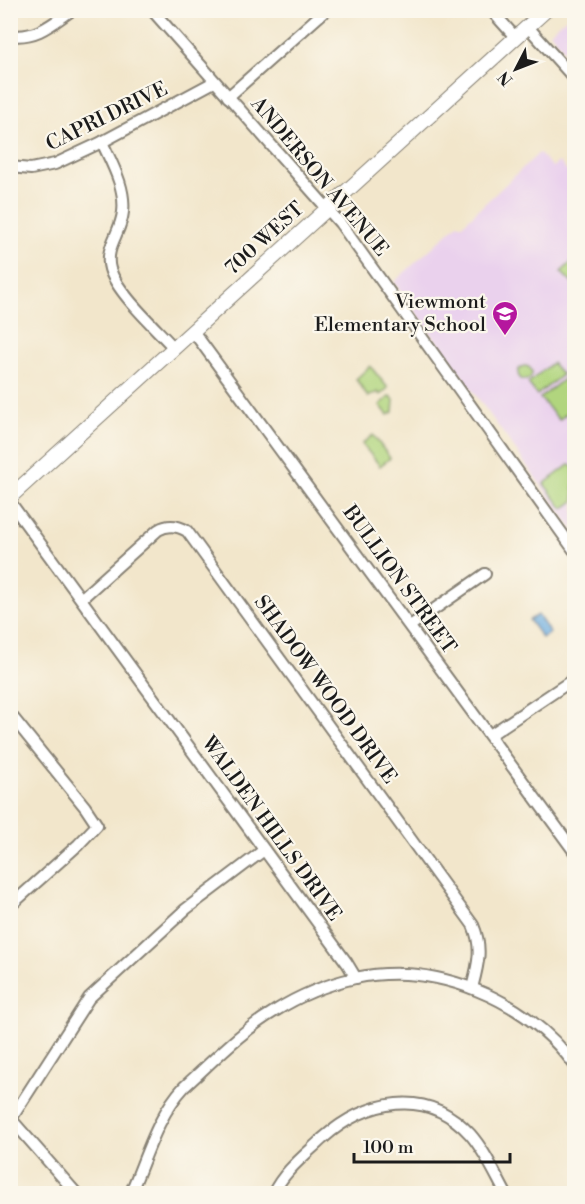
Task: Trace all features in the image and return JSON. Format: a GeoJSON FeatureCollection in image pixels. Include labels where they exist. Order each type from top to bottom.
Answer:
{"type":"FeatureCollection","features":[{"type":"Feature","properties":{"kind":"main road","name":"700 WEST"},"geometry":{"type":"LineString","coordinates":[[10,500],[546,10]]}},
{"type":"Feature","properties":{"kind":"street"},"geometry":{"type":"LineString","coordinates":[[10,34],[22,36],[38,33],[72,10]]}},
{"type":"Feature","properties":{"kind":"street","name":"ANDERSON AVENUE"},"geometry":{"type":"LineString","coordinates":[[152,10],[346,232],[574,550]]}},
{"type":"Feature","properties":{"kind":"street"},"geometry":{"type":"LineString","coordinates":[[491,10],[516,38]]}},
{"type":"Feature","properties":{"kind":"street"},"geometry":{"type":"LineString","coordinates":[[228,97],[324,11]]}},
{"type":"Feature","properties":{"kind":"street"},"geometry":{"type":"LineString","coordinates":[[528,27],[574,78]]}},
{"type":"Feature","properties":{"kind":"street","name":"CAPRI DRIVE"},"geometry":{"type":"LineString","coordinates":[[10,167],[31,169],[55,164],[102,142],[214,82]]}},
{"type":"Feature","properties":{"kind":"street"},"geometry":{"type":"LineString","coordinates":[[102,142],[119,182],[123,198],[120,226],[109,250],[110,269],[121,290],[174,348]]}},
{"type":"Feature","properties":{"kind":"street","name":"BULLION STREET"},"geometry":{"type":"LineString","coordinates":[[193,331],[574,851]]}},
{"type":"Feature","properties":{"kind":"street","name":"WALDEN HILLS DRIVE"},"geometry":{"type":"LineString","coordinates":[[10,500],[356,978]]}},
{"type":"Feature","properties":{"kind":"street","name":"SHADOW WOOD DRIVE"},"geometry":{"type":"LineString","coordinates":[[82,598],[158,530],[176,526],[187,531],[473,925],[478,938],[480,956],[472,988]]}},
{"type":"Feature","properties":{"kind":"street"},"geometry":{"type":"LineString","coordinates":[[410,626],[485,574]]}},
{"type":"Feature","properties":{"kind":"street"},"geometry":{"type":"LineString","coordinates":[[490,735],[574,679]]}},
{"type":"Feature","properties":{"kind":"street"},"geometry":{"type":"LineString","coordinates":[[10,714],[86,807],[97,825],[78,845],[12,902]]}},
{"type":"Feature","properties":{"kind":"street"},"geometry":{"type":"LineString","coordinates":[[77,1194],[10,1119],[89,998],[186,909],[264,850]]}},
{"type":"Feature","properties":{"kind":"street"},"geometry":{"type":"LineString","coordinates":[[130,1194],[164,1116],[176,1095],[184,1087],[244,1033],[277,1010],[316,991],[356,978],[384,975],[423,976],[472,988],[489,995],[538,1026],[565,1051],[574,1064]]}},
{"type":"Feature","properties":{"kind":"street"},"geometry":{"type":"LineString","coordinates":[[273,1194],[286,1173],[347,1119],[380,1106],[404,1103],[420,1105],[437,1111],[453,1120],[469,1134],[479,1146],[506,1194]]}},
{"type":"Feature","properties":{"kind":"shaded area"},"geometry":{"type":"Polygon","coordinates":[[[574,11],[574,63],[550,32],[574,11]]]}},
{"type":"Feature","properties":{"kind":"shaded area","name":"Viewmont Elementary School"},"geometry":{"type":"Polygon","coordinates":[[[539,153],[552,167],[559,162],[574,179],[574,531],[394,282],[458,224],[463,224],[539,153]]]}},
{"type":"Feature","properties":{"kind":"green space"},"geometry":{"type":"Polygon","coordinates":[[[574,260],[574,283],[573,284],[561,272],[574,260]]]}},
{"type":"Feature","properties":{"kind":"green space"},"geometry":{"type":"Polygon","coordinates":[[[552,363],[562,375],[537,395],[528,383],[552,363]]]}},
{"type":"Feature","properties":{"kind":"green space"},"geometry":{"type":"Polygon","coordinates":[[[370,366],[388,388],[380,395],[378,392],[368,397],[356,379],[370,366]]]}},
{"type":"Feature","properties":{"kind":"green space"},"geometry":{"type":"Polygon","coordinates":[[[522,366],[528,366],[532,373],[528,380],[522,380],[518,376],[518,370],[522,366]]]}},
{"type":"Feature","properties":{"kind":"green space"},"geometry":{"type":"Polygon","coordinates":[[[565,378],[574,390],[574,407],[559,420],[540,398],[565,378]]]}},
{"type":"Feature","properties":{"kind":"green space"},"geometry":{"type":"Polygon","coordinates":[[[390,396],[394,400],[393,412],[388,415],[380,405],[390,396]]]}},
{"type":"Feature","properties":{"kind":"green space"},"geometry":{"type":"Polygon","coordinates":[[[373,435],[390,458],[380,466],[362,444],[373,435]]]}},
{"type":"Feature","properties":{"kind":"green space"},"geometry":{"type":"Polygon","coordinates":[[[570,464],[574,469],[574,501],[563,509],[544,484],[570,464]]]}},
{"type":"Feature","properties":{"kind":"water"},"geometry":{"type":"Polygon","coordinates":[[[538,615],[550,633],[542,638],[529,620],[538,615]]]}},
{"type":"Feature","properties":{"kind":"place","name":"Viewmont Elementary School"},"geometry":{"type":"Point","coordinates":[505,337]}}]}
